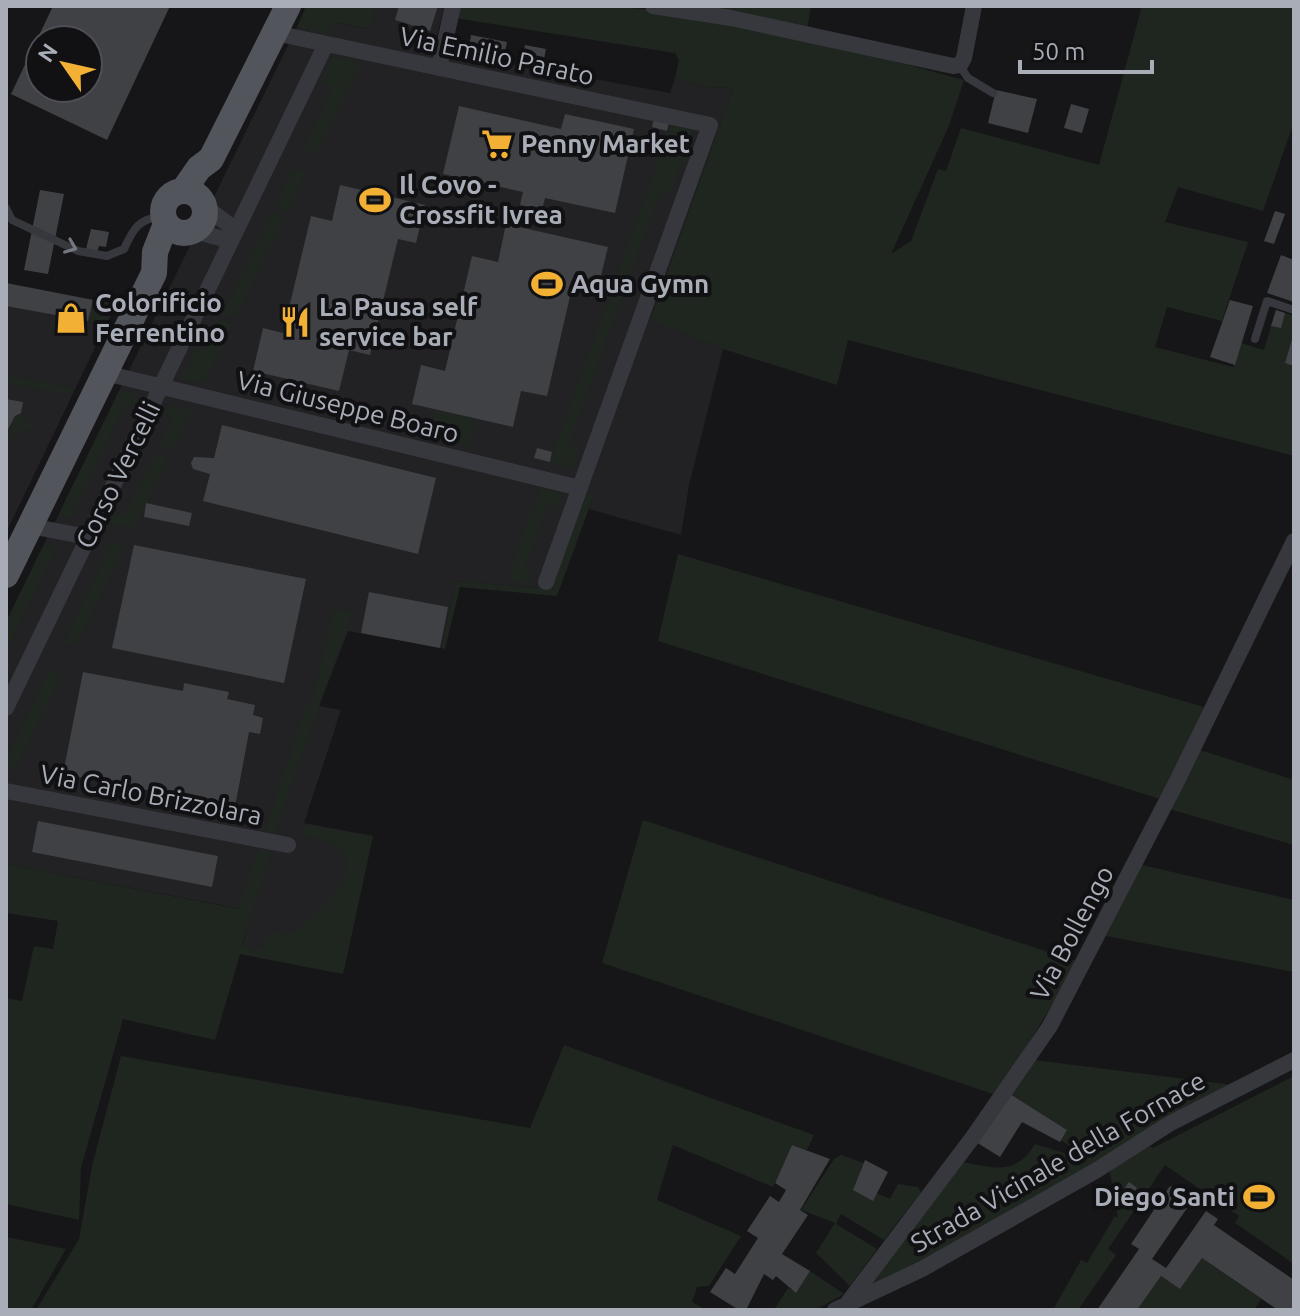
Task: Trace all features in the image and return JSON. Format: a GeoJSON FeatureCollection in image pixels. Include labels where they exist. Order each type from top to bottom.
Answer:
{"type":"FeatureCollection","features":[{"type":"Feature","properties":{"kind":"main road"},"geometry":{"type":"LineString","coordinates":[[177,226],[204,220],[196,199],[199,168],[211,159],[288,6]]}},
{"type":"Feature","properties":{"kind":"main road"},"geometry":{"type":"LineString","coordinates":[[6,575],[154,273],[169,261],[177,226],[169,197],[196,199]]}},
{"type":"Feature","properties":{"kind":"street"},"geometry":{"type":"LineString","coordinates":[[439,68],[453,6]]}},
{"type":"Feature","properties":{"kind":"street"},"geometry":{"type":"LineString","coordinates":[[653,6],[731,18],[960,65],[974,6]]}},
{"type":"Feature","properties":{"kind":"street","name":"Via Emilio Parato"},"geometry":{"type":"LineString","coordinates":[[275,33],[710,125],[580,488]]}},
{"type":"Feature","properties":{"kind":"street","name":"Corso Vercelli"},"geometry":{"type":"LineString","coordinates":[[6,708],[326,44]]}},
{"type":"Feature","properties":{"kind":"street"},"geometry":{"type":"LineString","coordinates":[[196,199],[234,236]]}},
{"type":"Feature","properties":{"kind":"street"},"geometry":{"type":"LineString","coordinates":[[177,226],[234,236]]}},
{"type":"Feature","properties":{"kind":"street","name":"Via Giuseppe Boaro"},"geometry":{"type":"LineString","coordinates":[[105,373],[580,488]]}},
{"type":"Feature","properties":{"kind":"street"},"geometry":{"type":"LineString","coordinates":[[546,582],[580,488]]}},
{"type":"Feature","properties":{"kind":"street"},"geometry":{"type":"LineString","coordinates":[[30,526],[88,537]]}},
{"type":"Feature","properties":{"kind":"street","name":"Via Bollengo"},"geometry":{"type":"LineString","coordinates":[[840,1307],[973,1137],[1044,1036],[1169,797],[1294,541]]}},
{"type":"Feature","properties":{"kind":"street","name":"Via Carlo Brizzolara"},"geometry":{"type":"LineString","coordinates":[[6,791],[288,845]]}},
{"type":"Feature","properties":{"kind":"street","name":"Strada Vicinale della Fornace"},"geometry":{"type":"LineString","coordinates":[[840,1307],[922,1269],[1059,1192],[1169,1124],[1294,1060]]}},
{"type":"Feature","properties":{"kind":"lane"},"geometry":{"type":"LineString","coordinates":[[960,65],[968,78],[993,93]]}},
{"type":"Feature","properties":{"kind":"lane"},"geometry":{"type":"LineString","coordinates":[[6,208],[12,220],[78,251],[107,256],[124,249],[135,226],[144,219],[177,226]]}},
{"type":"Feature","properties":{"kind":"lane"},"geometry":{"type":"LineString","coordinates":[[1255,339],[1267,301],[1294,310]]}},
{"type":"Feature","properties":{"kind":"shaded area"},"geometry":{"type":"Polygon","coordinates":[[[306,6],[376,6],[369,29],[335,22],[328,35],[297,27],[306,6]]]}},
{"type":"Feature","properties":{"kind":"shaded area"},"geometry":{"type":"Polygon","coordinates":[[[376,6],[445,6],[433,49],[670,93],[675,78],[705,87],[733,88],[650,319],[723,349],[689,485],[681,535],[589,509],[594,495],[550,589],[456,581],[441,648],[348,631],[319,706],[341,710],[304,823],[373,836],[343,974],[240,954],[252,911],[6,864],[6,622],[297,27],[328,34],[334,22],[368,29],[376,6]]]}},
{"type":"Feature","properties":{"kind":"shaded area"},"geometry":{"type":"Polygon","coordinates":[[[460,6],[597,6],[679,13],[787,33],[964,80],[948,128],[891,254],[911,241],[938,169],[946,171],[961,128],[1099,165],[1142,6],[1294,6],[1294,122],[1263,211],[1178,187],[1165,222],[1248,242],[1222,321],[1167,307],[1155,347],[1233,367],[1241,343],[1264,350],[1276,310],[1294,316],[1294,456],[848,340],[837,385],[723,349],[650,320],[733,88],[705,87],[675,78],[679,60],[675,53],[455,18],[460,6]]]}},
{"type":"Feature","properties":{"kind":"shaded area"},"geometry":{"type":"Polygon","coordinates":[[[694,6],[811,6],[807,30],[694,6]]]}},
{"type":"Feature","properties":{"kind":"shaded area"},"geometry":{"type":"Polygon","coordinates":[[[332,57],[361,63],[316,153],[302,151],[333,88],[320,82],[332,57]]]}},
{"type":"Feature","properties":{"kind":"shaded area"},"geometry":{"type":"Polygon","coordinates":[[[672,122],[695,126],[671,193],[661,190],[568,446],[578,450],[572,467],[550,462],[672,122]]]}},
{"type":"Feature","properties":{"kind":"shaded area"},"geometry":{"type":"Polygon","coordinates":[[[293,169],[307,171],[287,212],[275,206],[293,169]]]}},
{"type":"Feature","properties":{"kind":"shaded area"},"geometry":{"type":"Polygon","coordinates":[[[273,212],[284,218],[235,319],[223,313],[273,212]]]}},
{"type":"Feature","properties":{"kind":"shaded area"},"geometry":{"type":"Polygon","coordinates":[[[6,283],[116,304],[6,533],[6,283]]]}},
{"type":"Feature","properties":{"kind":"shaded area"},"geometry":{"type":"Polygon","coordinates":[[[93,300],[116,304],[106,325],[88,321],[93,300]]]}},
{"type":"Feature","properties":{"kind":"shaded area"},"geometry":{"type":"Polygon","coordinates":[[[221,319],[233,324],[204,383],[182,379],[198,345],[206,349],[221,319]]]}},
{"type":"Feature","properties":{"kind":"shaded area"},"geometry":{"type":"Polygon","coordinates":[[[6,376],[76,389],[67,394],[6,383],[6,376]]]}},
{"type":"Feature","properties":{"kind":"shaded area"},"geometry":{"type":"Polygon","coordinates":[[[119,391],[140,395],[135,405],[126,404],[70,518],[58,516],[119,391]]]}},
{"type":"Feature","properties":{"kind":"shaded area"},"geometry":{"type":"Polygon","coordinates":[[[168,405],[192,409],[172,450],[160,444],[173,418],[164,413],[168,405]]]}},
{"type":"Feature","properties":{"kind":"shaded area"},"geometry":{"type":"Polygon","coordinates":[[[436,410],[475,419],[469,445],[430,436],[436,410]]]}},
{"type":"Feature","properties":{"kind":"shaded area"},"geometry":{"type":"Polygon","coordinates":[[[21,413],[33,423],[33,428],[13,435],[6,442],[11,422],[21,413]]]}},
{"type":"Feature","properties":{"kind":"shaded area"},"geometry":{"type":"Polygon","coordinates":[[[156,452],[168,458],[134,528],[106,523],[112,512],[124,517],[156,452]]]}},
{"type":"Feature","properties":{"kind":"shaded area"},"geometry":{"type":"Polygon","coordinates":[[[540,488],[562,493],[558,506],[548,503],[524,569],[534,573],[529,586],[508,578],[540,488]]]}},
{"type":"Feature","properties":{"kind":"shaded area"},"geometry":{"type":"Polygon","coordinates":[[[586,492],[594,495],[557,596],[460,587],[445,649],[441,648],[456,581],[550,589],[586,492]]]}},
{"type":"Feature","properties":{"kind":"shaded area"},"geometry":{"type":"Polygon","coordinates":[[[111,544],[124,547],[77,645],[63,643],[111,544]]]}},
{"type":"Feature","properties":{"kind":"shaded area"},"geometry":{"type":"Polygon","coordinates":[[[43,546],[56,548],[6,650],[6,622],[43,546]]]}},
{"type":"Feature","properties":{"kind":"shaded area"},"geometry":{"type":"Polygon","coordinates":[[[678,554],[1204,707],[1160,799],[658,641],[678,554]]]}},
{"type":"Feature","properties":{"kind":"shaded area"},"geometry":{"type":"Polygon","coordinates":[[[334,609],[352,613],[274,834],[265,831],[306,704],[311,704],[334,609]]]}},
{"type":"Feature","properties":{"kind":"shaded area"},"geometry":{"type":"Polygon","coordinates":[[[49,672],[62,674],[16,769],[6,767],[6,759],[49,672]]]}},
{"type":"Feature","properties":{"kind":"shaded area"},"geometry":{"type":"Polygon","coordinates":[[[1197,749],[1294,780],[1294,845],[1169,809],[1197,749]]]}},
{"type":"Feature","properties":{"kind":"shaded area"},"geometry":{"type":"Polygon","coordinates":[[[643,820],[1079,962],[996,1095],[602,963],[643,820]]]}},
{"type":"Feature","properties":{"kind":"shaded area"},"geometry":{"type":"Polygon","coordinates":[[[304,824],[373,836],[343,974],[240,954],[215,1040],[123,1019],[81,1168],[79,1220],[6,1204],[6,998],[22,1001],[34,946],[53,949],[58,921],[6,913],[7,864],[239,909],[259,849],[271,852],[242,945],[254,950],[260,948],[272,931],[289,934],[309,920],[331,898],[346,873],[347,862],[342,851],[328,842],[301,834],[304,824]]]}},
{"type":"Feature","properties":{"kind":"shaded area"},"geometry":{"type":"Polygon","coordinates":[[[1142,865],[1294,900],[1294,972],[1106,936],[1142,865]]]}},
{"type":"Feature","properties":{"kind":"shaded area"},"geometry":{"type":"Polygon","coordinates":[[[564,1045],[814,1135],[807,1150],[792,1145],[773,1187],[673,1145],[657,1200],[741,1236],[709,1286],[697,1287],[692,1302],[706,1310],[36,1310],[79,1239],[92,1166],[121,1056],[530,1128],[564,1045]]]}},
{"type":"Feature","properties":{"kind":"shaded area"},"geometry":{"type":"Polygon","coordinates":[[[1034,1060],[1233,1085],[905,1273],[865,1286],[961,1162],[993,1167],[1011,1166],[1035,1144],[1067,1154],[1069,1146],[1061,1140],[1067,1130],[1010,1094],[1034,1060]]]}},
{"type":"Feature","properties":{"kind":"shaded area","name":"Diego Santi"},"geometry":{"type":"Polygon","coordinates":[[[1294,1076],[1294,1264],[1235,1223],[1239,1216],[1165,1165],[1108,1249],[1116,1255],[1078,1310],[1053,1310],[1081,1260],[1087,1263],[1115,1216],[1118,1218],[1109,1168],[1146,1144],[1153,1148],[1294,1076]]]}},
{"type":"Feature","properties":{"kind":"shaded area"},"geometry":{"type":"Polygon","coordinates":[[[841,1155],[864,1163],[860,1170],[873,1201],[877,1193],[890,1199],[898,1184],[918,1187],[921,1192],[884,1240],[841,1214],[836,1224],[877,1249],[850,1286],[816,1253],[835,1223],[801,1210],[834,1159],[841,1155]]]}},
{"type":"Feature","properties":{"kind":"shaded area"},"geometry":{"type":"Polygon","coordinates":[[[6,1237],[66,1249],[31,1310],[6,1310],[6,1237]]]}},
{"type":"Feature","properties":{"kind":"shaded area"},"geometry":{"type":"Polygon","coordinates":[[[1202,1258],[1261,1299],[1254,1310],[1137,1310],[1161,1276],[1180,1289],[1202,1258]]]}},
{"type":"Feature","properties":{"kind":"shaded area"},"geometry":{"type":"Polygon","coordinates":[[[810,1271],[844,1294],[815,1310],[774,1310],[788,1288],[796,1292],[810,1271]]]}},
{"type":"Feature","properties":{"kind":"building"},"geometry":{"type":"Polygon","coordinates":[[[53,6],[170,6],[107,140],[32,104],[104,104],[104,24],[44,24],[53,6]]]}},
{"type":"Feature","properties":{"kind":"building"},"geometry":{"type":"Polygon","coordinates":[[[399,6],[438,6],[430,31],[395,20],[399,6]]]}},
{"type":"Feature","properties":{"kind":"building"},"geometry":{"type":"Polygon","coordinates":[[[471,35],[507,42],[503,62],[468,56],[471,35]]]}},
{"type":"Feature","properties":{"kind":"building"},"geometry":{"type":"Polygon","coordinates":[[[525,45],[546,49],[542,69],[521,65],[525,45]]]}},
{"type":"Feature","properties":{"kind":"building"},"geometry":{"type":"Polygon","coordinates":[[[24,67],[24,100],[11,94],[24,67]]]}},
{"type":"Feature","properties":{"kind":"building"},"geometry":{"type":"Polygon","coordinates":[[[996,90],[1037,99],[1028,133],[988,123],[996,90]]]}},
{"type":"Feature","properties":{"kind":"building"},"geometry":{"type":"Polygon","coordinates":[[[1071,104],[1089,109],[1082,133],[1064,128],[1071,104]]]}},
{"type":"Feature","properties":{"kind":"building"},"geometry":{"type":"Polygon","coordinates":[[[459,106],[561,129],[565,114],[634,129],[615,213],[545,198],[542,210],[520,205],[523,192],[443,174],[459,106]]]}},
{"type":"Feature","properties":{"kind":"building"},"geometry":{"type":"Polygon","coordinates":[[[654,118],[669,122],[667,131],[652,127],[654,118]]]}},
{"type":"Feature","properties":{"kind":"building"},"geometry":{"type":"Polygon","coordinates":[[[340,185],[425,205],[416,243],[398,239],[370,355],[349,350],[339,391],[253,371],[263,328],[283,333],[311,216],[332,221],[340,185]]]}},
{"type":"Feature","properties":{"kind":"building"},"geometry":{"type":"Polygon","coordinates":[[[40,190],[64,194],[48,274],[24,270],[40,190]]]}},
{"type":"Feature","properties":{"kind":"building"},"geometry":{"type":"Polygon","coordinates":[[[1275,211],[1285,214],[1274,244],[1264,241],[1275,211]]]}},
{"type":"Feature","properties":{"kind":"building"},"geometry":{"type":"Polygon","coordinates":[[[506,224],[608,247],[599,284],[574,279],[547,396],[521,391],[513,427],[412,404],[421,365],[445,371],[472,256],[498,262],[506,224]]]}},
{"type":"Feature","properties":{"kind":"building"},"geometry":{"type":"Polygon","coordinates":[[[91,229],[109,232],[106,247],[99,246],[97,252],[86,249],[91,229]]]}},
{"type":"Feature","properties":{"kind":"building"},"geometry":{"type":"Polygon","coordinates":[[[1281,255],[1294,260],[1294,302],[1267,293],[1281,255]]]}},
{"type":"Feature","properties":{"kind":"building"},"geometry":{"type":"Polygon","coordinates":[[[6,283],[93,300],[88,321],[6,306],[6,283]]]}},
{"type":"Feature","properties":{"kind":"building"},"geometry":{"type":"Polygon","coordinates":[[[1230,300],[1253,306],[1235,365],[1210,357],[1230,300]]]}},
{"type":"Feature","properties":{"kind":"building"},"geometry":{"type":"Polygon","coordinates":[[[1276,310],[1285,313],[1281,328],[1271,326],[1276,310]]]}},
{"type":"Feature","properties":{"kind":"building"},"geometry":{"type":"Polygon","coordinates":[[[1294,336],[1294,366],[1285,363],[1294,336]]]}},
{"type":"Feature","properties":{"kind":"building"},"geometry":{"type":"Polygon","coordinates":[[[6,399],[23,402],[21,413],[15,416],[6,433],[6,399]]]}},
{"type":"Feature","properties":{"kind":"building"},"geometry":{"type":"Polygon","coordinates":[[[353,406],[368,410],[366,420],[351,416],[353,406]]]}},
{"type":"Feature","properties":{"kind":"building"},"geometry":{"type":"Polygon","coordinates":[[[222,425],[436,478],[418,554],[203,501],[210,474],[193,469],[191,463],[194,457],[214,458],[222,425]]]}},
{"type":"Feature","properties":{"kind":"building"},"geometry":{"type":"Polygon","coordinates":[[[537,448],[552,452],[550,462],[534,458],[537,448]]]}},
{"type":"Feature","properties":{"kind":"building"},"geometry":{"type":"Polygon","coordinates":[[[146,503],[192,513],[189,526],[144,517],[146,503]]]}},
{"type":"Feature","properties":{"kind":"building"},"geometry":{"type":"Polygon","coordinates":[[[134,545],[306,579],[284,683],[112,648],[134,545]]]}},
{"type":"Feature","properties":{"kind":"building"},"geometry":{"type":"Polygon","coordinates":[[[369,592],[448,607],[440,648],[361,633],[369,592]]]}},
{"type":"Feature","properties":{"kind":"building"},"geometry":{"type":"Polygon","coordinates":[[[83,672],[183,691],[184,683],[229,692],[227,699],[255,705],[253,715],[263,718],[260,734],[249,732],[235,807],[63,774],[83,672]]]}},
{"type":"Feature","properties":{"kind":"building"},"geometry":{"type":"Polygon","coordinates":[[[38,821],[218,856],[212,887],[32,852],[38,821]]]}},
{"type":"Feature","properties":{"kind":"building"},"geometry":{"type":"Polygon","coordinates":[[[1010,1094],[1067,1130],[1060,1142],[1022,1122],[1000,1157],[976,1142],[1010,1094]]]}},
{"type":"Feature","properties":{"kind":"building"},"geometry":{"type":"Polygon","coordinates":[[[792,1145],[830,1159],[800,1210],[808,1215],[782,1254],[810,1271],[796,1293],[776,1276],[773,1280],[764,1274],[746,1310],[739,1310],[710,1292],[726,1268],[735,1274],[758,1238],[747,1231],[770,1196],[779,1202],[786,1190],[775,1183],[792,1145]]]}},
{"type":"Feature","properties":{"kind":"building"},"geometry":{"type":"Polygon","coordinates":[[[865,1160],[888,1172],[873,1201],[853,1190],[865,1160]]]}},
{"type":"Feature","properties":{"kind":"building"},"geometry":{"type":"Polygon","coordinates":[[[1129,1182],[1137,1188],[1128,1201],[1120,1195],[1129,1182]]]}},
{"type":"Feature","properties":{"kind":"building"},"geometry":{"type":"Polygon","coordinates":[[[1170,1186],[1192,1201],[1152,1259],[1166,1268],[1206,1211],[1218,1219],[1214,1225],[1294,1280],[1294,1310],[1278,1310],[1202,1258],[1180,1289],[1161,1276],[1137,1310],[1097,1310],[1139,1249],[1131,1244],[1170,1186]]]}},
{"type":"Feature","properties":{"kind":"place","name":"Penny Market"},"geometry":{"type":"Point","coordinates":[497,144]}},
{"type":"Feature","properties":{"kind":"place","name":"Il Covo - Crossfit Ivrea"},"geometry":{"type":"Point","coordinates":[375,200]}},
{"type":"Feature","properties":{"kind":"place","name":"Aqua Gymn"},"geometry":{"type":"Point","coordinates":[547,284]}},
{"type":"Feature","properties":{"kind":"place","name":"Colorificio Ferrentino"},"geometry":{"type":"Point","coordinates":[71,318]}},
{"type":"Feature","properties":{"kind":"place","name":"La Pausa self service bar"},"geometry":{"type":"Point","coordinates":[295,322]}},
{"type":"Feature","properties":{"kind":"place","name":"Diego Santi"},"geometry":{"type":"Point","coordinates":[1259,1197]}}]}
